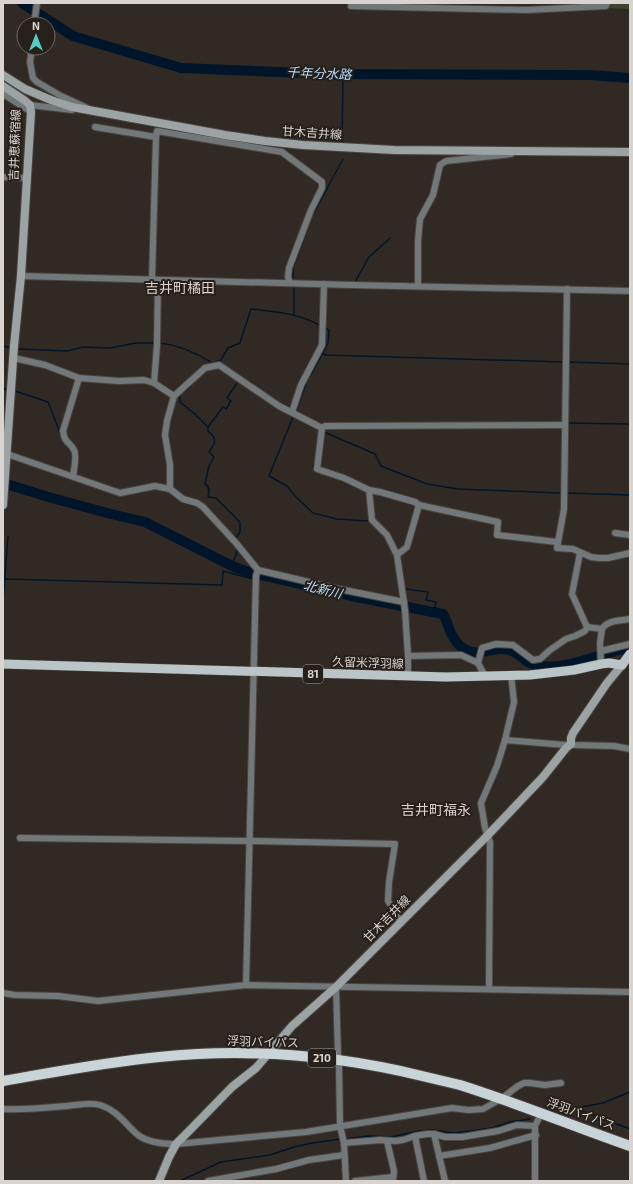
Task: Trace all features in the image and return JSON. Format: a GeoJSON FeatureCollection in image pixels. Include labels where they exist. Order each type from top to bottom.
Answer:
{"type":"FeatureCollection","features":[{"type":"Feature","properties":{"kind":"highway","name":"浮羽バイパス"},"geometry":{"type":"LineString","coordinates":[[3,1081],[117,1062],[197,1054],[267,1054],[338,1060],[387,1068],[459,1085],[630,1146]]}},
{"type":"Feature","properties":{"kind":"main road","name":"甘木吉井線"},"geometry":{"type":"LineString","coordinates":[[3,75],[25,89],[72,107],[265,142],[394,150],[630,152]]}},
{"type":"Feature","properties":{"kind":"main road","name":"吉井恵蘇宿線"},"geometry":{"type":"LineString","coordinates":[[3,86],[24,100],[30,109],[21,276],[6,444],[7,454],[3,505]]}},
{"type":"Feature","properties":{"kind":"main road"},"geometry":{"type":"LineString","coordinates":[[622,664],[630,654]]}},
{"type":"Feature","properties":{"kind":"main road","name":"久留米浮羽線"},"geometry":{"type":"LineString","coordinates":[[3,664],[408,676],[485,676],[557,673],[574,670],[601,662],[622,664]]}},
{"type":"Feature","properties":{"kind":"main road","name":"甘木吉井線"},"geometry":{"type":"LineString","coordinates":[[159,1181],[176,1144],[232,1087],[256,1068],[292,1026],[336,987],[488,835],[543,777],[566,748],[571,744],[573,733],[606,683],[622,664]]}},
{"type":"Feature","properties":{"kind":"street"},"geometry":{"type":"LineString","coordinates":[[35,16],[37,3]]}},
{"type":"Feature","properties":{"kind":"street"},"geometry":{"type":"LineString","coordinates":[[351,6],[526,10],[606,6],[607,3]]}},
{"type":"Feature","properties":{"kind":"street"},"geometry":{"type":"LineString","coordinates":[[31,56],[30,62],[33,78],[37,82],[61,96],[98,112]]}},
{"type":"Feature","properties":{"kind":"street"},"geometry":{"type":"LineString","coordinates":[[3,94],[30,109],[98,112]]}},
{"type":"Feature","properties":{"kind":"street"},"geometry":{"type":"LineString","coordinates":[[95,127],[156,137]]}},
{"type":"Feature","properties":{"kind":"street"},"geometry":{"type":"LineString","coordinates":[[154,383],[157,343],[155,280],[157,131],[282,152],[322,182],[322,188],[311,210],[289,268],[288,277],[290,283]]}},
{"type":"Feature","properties":{"kind":"street"},"geometry":{"type":"LineString","coordinates":[[418,286],[418,241],[420,219],[433,195],[440,165],[446,161],[513,154],[515,151]]}},
{"type":"Feature","properties":{"kind":"street"},"geometry":{"type":"LineString","coordinates":[[3,177],[26,178]]}},
{"type":"Feature","properties":{"kind":"street"},"geometry":{"type":"LineString","coordinates":[[21,276],[630,291]]}},
{"type":"Feature","properties":{"kind":"street"},"geometry":{"type":"LineString","coordinates":[[294,413],[301,385],[322,344],[324,284]]}},
{"type":"Feature","properties":{"kind":"street"},"geometry":{"type":"LineString","coordinates":[[567,289],[564,509],[557,548],[578,550],[580,553],[599,558],[608,558],[630,553]]}},
{"type":"Feature","properties":{"kind":"street"},"geometry":{"type":"LineString","coordinates":[[14,352],[79,378],[119,381],[144,380],[154,383],[174,396]]}},
{"type":"Feature","properties":{"kind":"street"},"geometry":{"type":"LineString","coordinates":[[170,489],[170,465],[165,435],[166,421],[174,396],[205,368],[216,366],[278,406],[294,413],[321,430]]}},
{"type":"Feature","properties":{"kind":"street"},"geometry":{"type":"LineString","coordinates":[[73,476],[75,454],[74,450],[64,439],[62,431],[79,378]]}},
{"type":"Feature","properties":{"kind":"street"},"geometry":{"type":"LineString","coordinates":[[557,542],[498,535],[498,522],[419,505],[414,502],[369,490],[344,478],[317,468],[321,430],[325,426],[565,425]]}},
{"type":"Feature","properties":{"kind":"street"},"geometry":{"type":"LineString","coordinates":[[7,454],[120,493],[155,486],[170,489],[183,499],[196,502],[203,506],[236,543],[257,572],[253,672],[246,985]]}},
{"type":"Feature","properties":{"kind":"street"},"geometry":{"type":"LineString","coordinates":[[369,490],[372,520],[387,535],[399,554],[408,656],[408,676]]}},
{"type":"Feature","properties":{"kind":"street"},"geometry":{"type":"LineString","coordinates":[[399,554],[407,547],[419,505]]}},
{"type":"Feature","properties":{"kind":"street"},"geometry":{"type":"LineString","coordinates":[[615,533],[630,535]]}},
{"type":"Feature","properties":{"kind":"street"},"geometry":{"type":"LineString","coordinates":[[580,553],[572,594],[587,627]]}},
{"type":"Feature","properties":{"kind":"street"},"geometry":{"type":"LineString","coordinates":[[257,572],[334,588],[404,605]]}},
{"type":"Feature","properties":{"kind":"street"},"geometry":{"type":"LineString","coordinates":[[601,662],[602,629],[604,625],[630,619]]}},
{"type":"Feature","properties":{"kind":"street"},"geometry":{"type":"LineString","coordinates":[[587,627],[602,629]]}},
{"type":"Feature","properties":{"kind":"street"},"geometry":{"type":"LineString","coordinates":[[478,663],[482,648],[496,644],[513,645],[533,660],[540,659],[566,639],[584,631],[587,627]]}},
{"type":"Feature","properties":{"kind":"street"},"geometry":{"type":"LineString","coordinates":[[601,651],[630,644]]}},
{"type":"Feature","properties":{"kind":"street"},"geometry":{"type":"LineString","coordinates":[[408,656],[462,654],[478,663],[485,676]]}},
{"type":"Feature","properties":{"kind":"street"},"geometry":{"type":"LineString","coordinates":[[489,990],[490,842],[485,828],[481,803],[498,766],[514,702],[510,675]]}},
{"type":"Feature","properties":{"kind":"street"},"geometry":{"type":"LineString","coordinates":[[505,740],[566,746],[571,744],[630,748]]}},
{"type":"Feature","properties":{"kind":"street"},"geometry":{"type":"LineString","coordinates":[[20,838],[250,840],[395,844],[389,882],[388,901],[401,922]]}},
{"type":"Feature","properties":{"kind":"street"},"geometry":{"type":"LineString","coordinates":[[3,993],[15,995],[58,996],[98,1001],[246,985],[630,992]]}},
{"type":"Feature","properties":{"kind":"street"},"geometry":{"type":"LineString","coordinates":[[336,987],[340,1126],[343,1134],[346,1181]]}},
{"type":"Feature","properties":{"kind":"street"},"geometry":{"type":"LineString","coordinates":[[3,1109],[23,1110],[88,1104],[101,1105],[112,1111],[128,1124],[139,1136],[160,1144],[176,1144],[306,1132],[452,1108],[468,1110],[483,1109],[524,1083],[545,1085],[561,1083]]}},
{"type":"Feature","properties":{"kind":"street"},"geometry":{"type":"LineString","coordinates":[[535,1181],[536,1126],[540,1114]]}},
{"type":"Feature","properties":{"kind":"street"},"geometry":{"type":"LineString","coordinates":[[343,1142],[403,1140],[415,1136],[434,1134],[445,1137],[458,1137],[498,1132],[517,1125],[536,1126]]}},
{"type":"Feature","properties":{"kind":"street"},"geometry":{"type":"LineString","coordinates":[[434,1134],[445,1181]]}},
{"type":"Feature","properties":{"kind":"street"},"geometry":{"type":"LineString","coordinates":[[439,1156],[490,1148],[536,1135]]}},
{"type":"Feature","properties":{"kind":"street"},"geometry":{"type":"LineString","coordinates":[[415,1136],[424,1181]]}},
{"type":"Feature","properties":{"kind":"street"},"geometry":{"type":"LineString","coordinates":[[355,1181],[393,1179],[394,1171],[388,1141]]}},
{"type":"Feature","properties":{"kind":"street"},"geometry":{"type":"LineString","coordinates":[[208,1181],[276,1169],[309,1160],[344,1155]]}},
{"type":"Feature","properties":{"kind":"green space"},"geometry":{"type":"Polygon","coordinates":[[[608,3],[630,3],[630,9],[607,8],[608,3]]]}},
{"type":"Feature","properties":{"kind":"waterway","name":"千年分水路"},"geometry":{"type":"LineString","coordinates":[[22,3],[73,36],[181,68],[329,74],[589,75],[630,78]]}},
{"type":"Feature","properties":{"kind":"waterway"},"geometry":{"type":"LineString","coordinates":[[342,144],[343,74]]}},
{"type":"Feature","properties":{"kind":"waterway"},"geometry":{"type":"LineString","coordinates":[[310,220],[343,159]]}},
{"type":"Feature","properties":{"kind":"waterway"},"geometry":{"type":"LineString","coordinates":[[293,279],[293,268],[307,230]]}},
{"type":"Feature","properties":{"kind":"waterway"},"geometry":{"type":"LineString","coordinates":[[357,282],[355,282],[369,257],[390,238]]}},
{"type":"Feature","properties":{"kind":"waterway"},"geometry":{"type":"LineString","coordinates":[[298,281],[351,282]]}},
{"type":"Feature","properties":{"kind":"waterway"},"geometry":{"type":"LineString","coordinates":[[294,287],[294,315]]}},
{"type":"Feature","properties":{"kind":"waterway"},"geometry":{"type":"LineString","coordinates":[[213,363],[221,360],[228,348],[240,343],[251,309],[278,312],[304,318],[321,326]]}},
{"type":"Feature","properties":{"kind":"waterway"},"geometry":{"type":"LineString","coordinates":[[296,411],[308,378],[328,343],[329,330],[324,328]]}},
{"type":"Feature","properties":{"kind":"waterway"},"geometry":{"type":"LineString","coordinates":[[17,349],[67,351],[83,347],[110,348],[136,343],[155,343]]}},
{"type":"Feature","properties":{"kind":"waterway"},"geometry":{"type":"LineString","coordinates":[[158,343],[172,345],[187,350],[214,364]]}},
{"type":"Feature","properties":{"kind":"waterway"},"geometry":{"type":"LineString","coordinates":[[3,346],[12,348]]}},
{"type":"Feature","properties":{"kind":"waterway"},"geometry":{"type":"LineString","coordinates":[[323,353],[325,355],[564,362]]}},
{"type":"Feature","properties":{"kind":"waterway"},"geometry":{"type":"LineString","coordinates":[[568,362],[630,364]]}},
{"type":"Feature","properties":{"kind":"waterway"},"geometry":{"type":"LineString","coordinates":[[218,368],[261,397]]}},
{"type":"Feature","properties":{"kind":"waterway"},"geometry":{"type":"LineString","coordinates":[[235,539],[240,532],[240,522],[216,498],[208,497],[209,491],[207,485],[205,484],[209,466],[214,457],[209,452],[213,446],[214,438],[208,431],[208,427],[223,407],[226,409],[231,401],[227,398],[237,383]]}},
{"type":"Feature","properties":{"kind":"waterway"},"geometry":{"type":"LineString","coordinates":[[185,391],[191,386]]}},
{"type":"Feature","properties":{"kind":"waterway"},"geometry":{"type":"LineString","coordinates":[[3,388],[8,390]]}},
{"type":"Feature","properties":{"kind":"waterway"},"geometry":{"type":"LineString","coordinates":[[15,391],[48,402],[62,438]]}},
{"type":"Feature","properties":{"kind":"waterway"},"geometry":{"type":"LineString","coordinates":[[180,397],[180,402],[208,427]]}},
{"type":"Feature","properties":{"kind":"waterway"},"geometry":{"type":"LineString","coordinates":[[293,417],[269,476],[287,486],[294,495],[313,513],[337,519],[368,521]]}},
{"type":"Feature","properties":{"kind":"waterway"},"geometry":{"type":"LineString","coordinates":[[568,423],[630,424]]}},
{"type":"Feature","properties":{"kind":"waterway"},"geometry":{"type":"LineString","coordinates":[[324,432],[375,454],[381,466],[427,484],[458,489],[562,493]]}},
{"type":"Feature","properties":{"kind":"waterway","name":"北新川"},"geometry":{"type":"LineString","coordinates":[[3,483],[52,498],[145,522],[232,566],[248,572],[351,596],[443,614],[456,642],[463,648],[472,652],[505,649],[513,651],[531,664],[558,666],[582,661],[630,647]]}},
{"type":"Feature","properties":{"kind":"waterway"},"geometry":{"type":"LineString","coordinates":[[566,493],[630,495]]}},
{"type":"Feature","properties":{"kind":"waterway"},"geometry":{"type":"LineString","coordinates":[[3,600],[8,536]]}},
{"type":"Feature","properties":{"kind":"waterway"},"geometry":{"type":"LineString","coordinates":[[232,566],[238,549]]}},
{"type":"Feature","properties":{"kind":"waterway"},"geometry":{"type":"LineString","coordinates":[[5,579],[222,585],[223,571],[253,579]]}},
{"type":"Feature","properties":{"kind":"waterway"},"geometry":{"type":"LineString","coordinates":[[404,588],[428,592],[426,600],[436,602],[434,612]]}},
{"type":"Feature","properties":{"kind":"waterway"},"geometry":{"type":"LineString","coordinates":[[630,1092],[603,1103],[581,1107],[582,1111],[630,1129]]}},
{"type":"Feature","properties":{"kind":"waterway"},"geometry":{"type":"LineString","coordinates":[[344,1139],[368,1136],[391,1137],[419,1131],[432,1130],[454,1133],[492,1128],[510,1122],[530,1119]]}},
{"type":"Feature","properties":{"kind":"waterway"},"geometry":{"type":"LineString","coordinates":[[180,1181],[221,1162],[270,1155],[294,1147],[341,1139]]}},
{"type":"Feature","properties":{"kind":"district","name":"吉井町橘田"},"geometry":{"type":"Point","coordinates":[180,288]}},
{"type":"Feature","properties":{"kind":"district","name":"吉井町福永"},"geometry":{"type":"Point","coordinates":[436,810]}}]}
